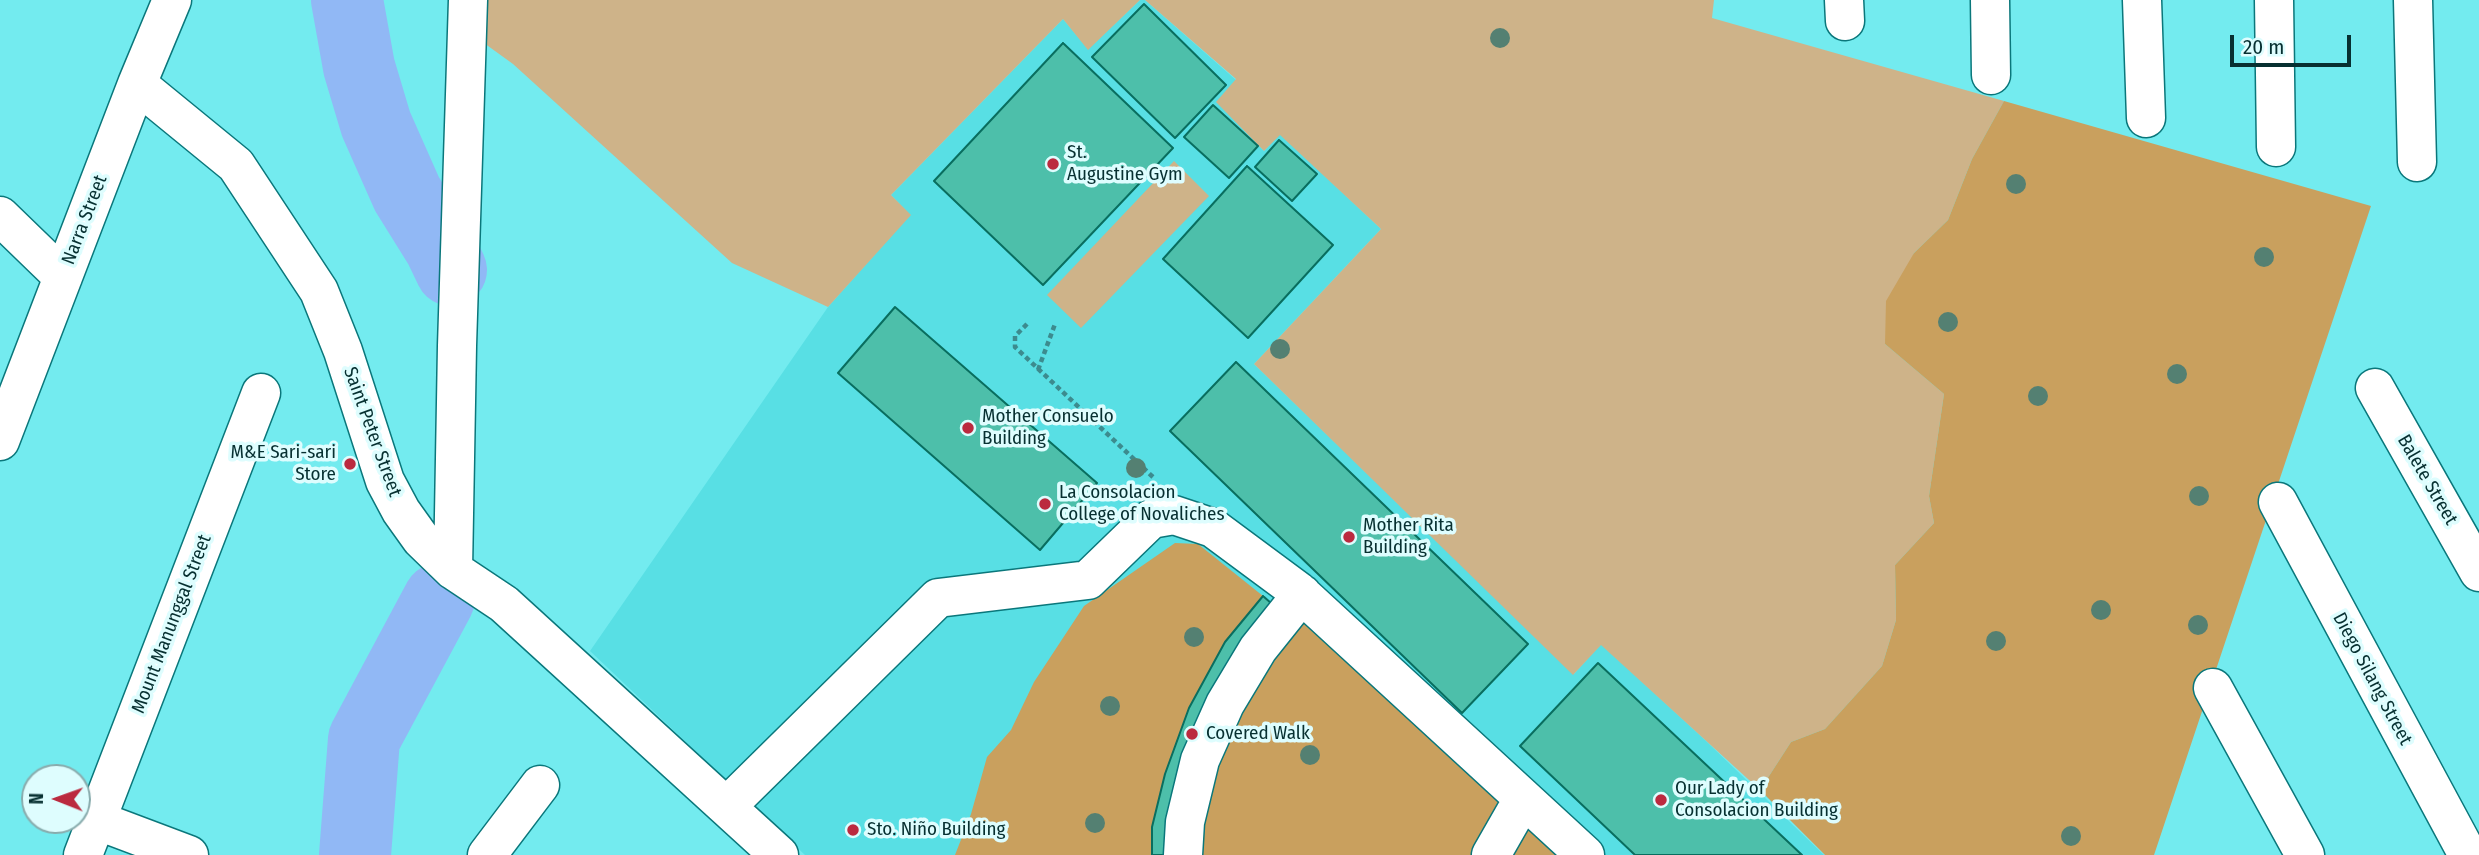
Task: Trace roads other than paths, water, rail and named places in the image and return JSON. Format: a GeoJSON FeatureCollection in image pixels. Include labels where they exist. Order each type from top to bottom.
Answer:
{"type":"FeatureCollection","features":[{"type":"Feature","properties":{"kind":"street","name":"Narra Street"},"geometry":{"type":"LineString","coordinates":[[0,441],[172,0]]}},
{"type":"Feature","properties":{"kind":"street"},"geometry":{"type":"LineString","coordinates":[[453,570],[468,0]]}},
{"type":"Feature","properties":{"kind":"street"},"geometry":{"type":"LineString","coordinates":[[1990,0],[1991,75]]}},
{"type":"Feature","properties":{"kind":"street"},"geometry":{"type":"LineString","coordinates":[[2142,0],[2146,118]]}},
{"type":"Feature","properties":{"kind":"street"},"geometry":{"type":"LineString","coordinates":[[2274,0],[2276,147]]}},
{"type":"Feature","properties":{"kind":"street"},"geometry":{"type":"LineString","coordinates":[[2413,0],[2417,162]]}},
{"type":"Feature","properties":{"kind":"street","name":"Saint Peter Street"},"geometry":{"type":"LineString","coordinates":[[137,85],[236,165],[319,291],[343,351],[390,491],[421,539],[453,570],[504,604],[779,855]]}},
{"type":"Feature","properties":{"kind":"street"},"geometry":{"type":"LineString","coordinates":[[0,216],[63,277]]}},
{"type":"Feature","properties":{"kind":"street","name":"Balete Street"},"geometry":{"type":"LineString","coordinates":[[2375,388],[2479,572]]}},
{"type":"Feature","properties":{"kind":"street","name":"Mount Manunggal Street"},"geometry":{"type":"LineString","coordinates":[[83,855],[261,393]]}},
{"type":"Feature","properties":{"kind":"street","name":"Diego Silang Street"},"geometry":{"type":"LineString","coordinates":[[2278,502],[2468,855]]}},
{"type":"Feature","properties":{"kind":"street"},"geometry":{"type":"LineString","coordinates":[[727,806],[938,598],[1088,580],[1151,519],[1174,515],[1213,528],[1302,594],[1585,855]]}},
{"type":"Feature","properties":{"kind":"street"},"geometry":{"type":"LineString","coordinates":[[1182,855],[1185,821],[1200,760],[1225,704],[1258,649],[1302,594]]}},
{"type":"Feature","properties":{"kind":"street"},"geometry":{"type":"LineString","coordinates":[[2213,688],[2305,855]]}},
{"type":"Feature","properties":{"kind":"street"},"geometry":{"type":"LineString","coordinates":[[487,855],[540,785]]}},
{"type":"Feature","properties":{"kind":"street"},"geometry":{"type":"LineString","coordinates":[[1491,855],[1523,799]]}},
{"type":"Feature","properties":{"kind":"street"},"geometry":{"type":"LineString","coordinates":[[96,820],[188,855]]}},
{"type":"Feature","properties":{"kind":"waterway"},"geometry":{"type":"LineString","coordinates":[[347,0],[359,67],[376,124],[407,194],[451,270]]}},
{"type":"Feature","properties":{"kind":"waterway"},"geometry":{"type":"LineString","coordinates":[[355,855],[364,739],[439,599]]}},
{"type":"Feature","properties":{"kind":"place","name":"St. Augustine Gym"},"geometry":{"type":"Point","coordinates":[1053,164]}},
{"type":"Feature","properties":{"kind":"place","name":"Mother Consuelo Building"},"geometry":{"type":"Point","coordinates":[968,428]}},
{"type":"Feature","properties":{"kind":"place","name":"M&E Sari-sari Store"},"geometry":{"type":"Point","coordinates":[350,464]}},
{"type":"Feature","properties":{"kind":"place","name":"La Consolacion College of Novaliches"},"geometry":{"type":"Point","coordinates":[1045,504]}},
{"type":"Feature","properties":{"kind":"place","name":"Mother Rita Building"},"geometry":{"type":"Point","coordinates":[1349,537]}},
{"type":"Feature","properties":{"kind":"place","name":"Covered Walk"},"geometry":{"type":"Point","coordinates":[1192,734]}},
{"type":"Feature","properties":{"kind":"place","name":"Our Lady of Consolacion Building"},"geometry":{"type":"Point","coordinates":[1661,800]}},
{"type":"Feature","properties":{"kind":"place","name":"Sto. Niño Building"},"geometry":{"type":"Point","coordinates":[853,830]}}]}
